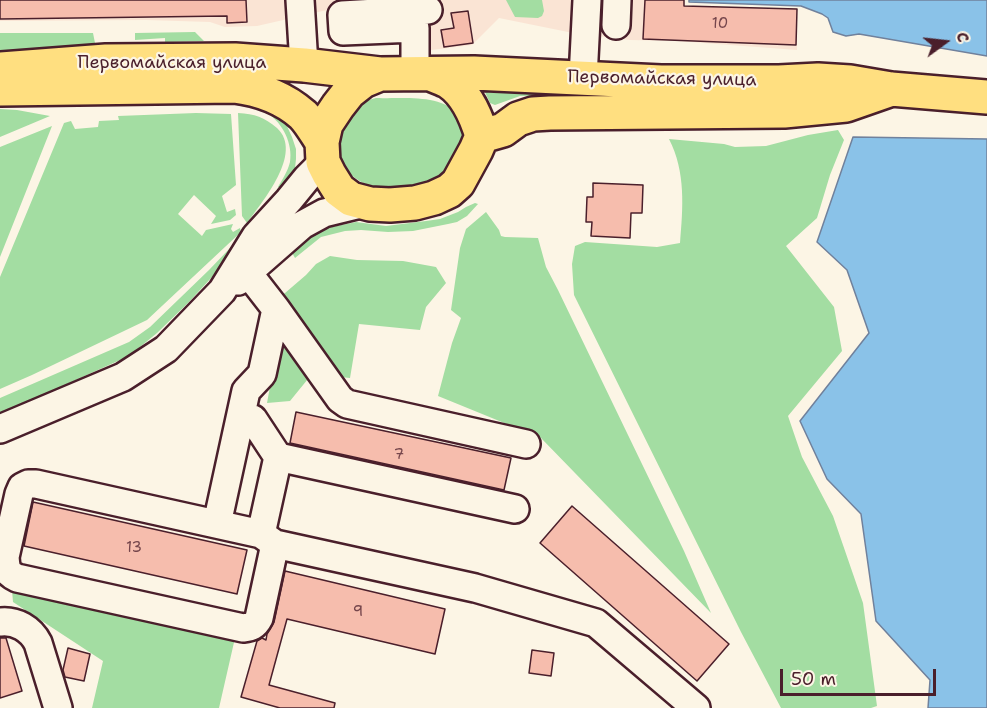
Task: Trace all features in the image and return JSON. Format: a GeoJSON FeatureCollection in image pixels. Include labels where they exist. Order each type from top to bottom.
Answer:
{"type":"FeatureCollection","features":[{"type":"Feature","properties":{"kind":"main road","name":"Первомайская улица"},"geometry":{"type":"LineString","coordinates":[[0,69],[106,61],[235,60],[380,74]]}},
{"type":"Feature","properties":{"kind":"main road","name":"Первомайская улица"},"geometry":{"type":"LineString","coordinates":[[423,74],[474,73],[661,82],[818,80],[985,97]]}},
{"type":"Feature","properties":{"kind":"main road"},"geometry":{"type":"LineString","coordinates":[[380,74],[423,74],[450,83],[473,110],[482,136],[458,183],[449,191],[434,198],[415,203],[390,205],[351,199],[339,190],[329,174],[323,152],[326,124],[349,92],[363,81],[380,74]]}},
{"type":"Feature","properties":{"kind":"main road","name":"Первомайская улица"},"geometry":{"type":"LineString","coordinates":[[0,89],[234,86],[252,88],[286,103],[304,116],[323,152]]}},
{"type":"Feature","properties":{"kind":"main road","name":"Первомайская улица"},"geometry":{"type":"LineString","coordinates":[[482,136],[503,130],[518,119],[533,114],[784,111],[846,105],[891,89]]}},
{"type":"Feature","properties":{"kind":"street"},"geometry":{"type":"LineString","coordinates":[[300,0],[304,65]]}},
{"type":"Feature","properties":{"kind":"street"},"geometry":{"type":"LineString","coordinates":[[583,78],[587,0]]}},
{"type":"Feature","properties":{"kind":"street"},"geometry":{"type":"LineString","coordinates":[[419,17],[423,74]]}},
{"type":"Feature","properties":{"kind":"street"},"geometry":{"type":"LineString","coordinates":[[0,429],[123,377],[166,349],[222,291],[256,236],[307,178],[323,152]]}},
{"type":"Feature","properties":{"kind":"street"},"geometry":{"type":"LineString","coordinates":[[222,291],[248,273],[302,225],[324,213],[365,202]]}},
{"type":"Feature","properties":{"kind":"street"},"geometry":{"type":"LineString","coordinates":[[248,273],[340,399],[347,404],[526,444]]}},
{"type":"Feature","properties":{"kind":"street"},"geometry":{"type":"LineString","coordinates":[[217,524],[246,391],[262,374],[276,309]]}},
{"type":"Feature","properties":{"kind":"street"},"geometry":{"type":"LineString","coordinates":[[241,415],[253,419],[278,457],[268,539],[259,618],[256,624],[243,628],[17,578],[10,574],[6,567],[5,557],[19,494],[22,487],[36,484],[217,524],[268,539],[475,588],[596,623],[696,708]]}},
{"type":"Feature","properties":{"kind":"street"},"geometry":{"type":"LineString","coordinates":[[278,457],[515,509]]}},
{"type":"Feature","properties":{"kind":"street"},"geometry":{"type":"LineString","coordinates":[[0,622],[9,621],[34,635],[58,708]]}},
{"type":"Feature","properties":{"kind":"shaded area"},"geometry":{"type":"Polygon","coordinates":[[[0,0],[684,0],[684,6],[797,9],[797,50],[677,41],[630,40],[573,33],[499,18],[472,45],[431,50],[427,3],[336,8],[257,26],[225,27],[210,22],[146,20],[0,21],[0,0]]]}},
{"type":"Feature","properties":{"kind":"green space"},"geometry":{"type":"Polygon","coordinates":[[[506,0],[542,0],[544,11],[538,18],[515,17],[506,0]]]}},
{"type":"Feature","properties":{"kind":"green space"},"geometry":{"type":"Polygon","coordinates":[[[195,32],[204,41],[165,42],[165,38],[135,40],[135,33],[195,32]]]}},
{"type":"Feature","properties":{"kind":"green space"},"geometry":{"type":"Polygon","coordinates":[[[0,33],[93,33],[95,43],[93,48],[0,51],[0,33]]]}},
{"type":"Feature","properties":{"kind":"green space"},"geometry":{"type":"Polygon","coordinates":[[[484,90],[583,95],[520,96],[495,105],[490,103],[484,90]]]}},
{"type":"Feature","properties":{"kind":"green space"},"geometry":{"type":"Polygon","coordinates":[[[376,98],[431,100],[451,108],[457,115],[466,137],[443,180],[411,187],[376,188],[361,182],[342,166],[337,151],[341,120],[361,102],[376,98]]]}},
{"type":"Feature","properties":{"kind":"green space"},"geometry":{"type":"Polygon","coordinates":[[[236,99],[251,101],[281,118],[286,124],[296,149],[296,159],[295,168],[282,189],[278,187],[288,169],[291,155],[286,134],[273,117],[252,107],[236,105],[236,99]]]}},
{"type":"Feature","properties":{"kind":"green space"},"geometry":{"type":"Polygon","coordinates":[[[0,109],[17,110],[50,116],[0,137],[0,109]]]}},
{"type":"Feature","properties":{"kind":"green space"},"geometry":{"type":"Polygon","coordinates":[[[238,113],[259,117],[272,124],[284,138],[286,150],[278,177],[247,223],[242,216],[238,113]]]}},
{"type":"Feature","properties":{"kind":"green space"},"geometry":{"type":"Polygon","coordinates":[[[231,114],[236,185],[222,196],[227,212],[235,209],[236,215],[230,220],[211,224],[216,216],[194,195],[178,214],[202,236],[206,230],[233,224],[231,229],[233,232],[240,228],[241,232],[147,320],[0,389],[0,277],[64,123],[71,121],[75,129],[98,127],[99,121],[119,120],[118,116],[231,114]]]}},
{"type":"Feature","properties":{"kind":"green space"},"geometry":{"type":"Polygon","coordinates":[[[52,126],[0,257],[0,147],[52,126]]]}},
{"type":"Feature","properties":{"kind":"green space"},"geometry":{"type":"Polygon","coordinates":[[[838,130],[844,140],[817,218],[786,246],[834,307],[842,351],[788,416],[802,457],[833,516],[863,603],[877,706],[871,708],[781,708],[574,295],[572,264],[575,246],[585,242],[657,247],[680,243],[681,177],[669,139],[735,147],[766,146],[838,130]]]}},
{"type":"Feature","properties":{"kind":"green space"},"geometry":{"type":"Polygon","coordinates":[[[475,203],[478,204],[467,216],[457,222],[413,231],[345,231],[321,237],[295,258],[291,251],[311,234],[332,227],[356,222],[386,226],[440,219],[475,203]]]}},
{"type":"Feature","properties":{"kind":"green space"},"geometry":{"type":"Polygon","coordinates":[[[486,212],[501,236],[538,238],[546,267],[684,551],[711,613],[541,438],[438,396],[461,318],[451,310],[460,248],[466,229],[486,212]]]}},
{"type":"Feature","properties":{"kind":"green space"},"geometry":{"type":"Polygon","coordinates":[[[231,247],[236,251],[188,303],[129,356],[0,414],[0,398],[129,342],[150,327],[231,247]]]}},
{"type":"Feature","properties":{"kind":"green space"},"geometry":{"type":"Polygon","coordinates":[[[330,256],[357,260],[403,261],[436,267],[446,283],[426,307],[420,330],[359,324],[350,378],[312,374],[290,401],[267,403],[279,338],[267,305],[285,293],[316,264],[330,256]]]}},
{"type":"Feature","properties":{"kind":"green space"},"geometry":{"type":"Polygon","coordinates":[[[10,567],[235,638],[219,708],[92,708],[103,661],[13,602],[10,567]]]}},
{"type":"Feature","properties":{"kind":"water"},"geometry":{"type":"Polygon","coordinates":[[[689,0],[987,0],[987,56],[859,34],[846,36],[833,32],[828,18],[822,14],[801,6],[689,2],[689,0]]]}},
{"type":"Feature","properties":{"kind":"water"},"geometry":{"type":"Polygon","coordinates":[[[853,137],[987,139],[987,708],[928,708],[930,680],[876,621],[861,514],[827,479],[800,421],[869,333],[847,270],[817,242],[853,137]]]}},
{"type":"Feature","properties":{"kind":"building"},"geometry":{"type":"Polygon","coordinates":[[[0,0],[246,0],[247,22],[227,23],[227,16],[0,19],[0,0]]]}},
{"type":"Feature","properties":{"kind":"building"},"geometry":{"type":"Polygon","coordinates":[[[645,0],[684,0],[684,6],[797,9],[796,45],[643,39],[645,0]]]}},
{"type":"Feature","properties":{"kind":"building"},"geometry":{"type":"Polygon","coordinates":[[[468,11],[473,43],[444,47],[441,30],[454,28],[451,13],[468,11]]]}},
{"type":"Feature","properties":{"kind":"building"},"geometry":{"type":"Polygon","coordinates":[[[593,183],[643,185],[642,213],[631,213],[630,238],[591,236],[592,222],[586,222],[587,197],[593,197],[593,183]]]}},
{"type":"Feature","properties":{"kind":"building"},"geometry":{"type":"Polygon","coordinates":[[[296,412],[511,458],[504,490],[290,443],[296,412]]]}},
{"type":"Feature","properties":{"kind":"building"},"geometry":{"type":"Polygon","coordinates":[[[33,502],[247,550],[237,594],[24,546],[33,502]]]}},
{"type":"Feature","properties":{"kind":"building"},"geometry":{"type":"Polygon","coordinates":[[[572,506],[729,644],[697,681],[540,543],[572,506]]]}},
{"type":"Feature","properties":{"kind":"building"},"geometry":{"type":"Polygon","coordinates":[[[285,571],[445,609],[435,654],[287,619],[269,685],[335,703],[334,708],[280,708],[241,697],[257,641],[262,638],[266,640],[274,622],[285,571]]]}},
{"type":"Feature","properties":{"kind":"building"},"geometry":{"type":"Polygon","coordinates":[[[0,638],[6,638],[22,691],[0,698],[0,638]]]}},
{"type":"Feature","properties":{"kind":"building"},"geometry":{"type":"Polygon","coordinates":[[[68,648],[90,654],[84,681],[65,677],[63,670],[68,648]]]}},
{"type":"Feature","properties":{"kind":"building"},"geometry":{"type":"Polygon","coordinates":[[[532,650],[554,653],[551,676],[529,673],[532,650]]]}}]}
